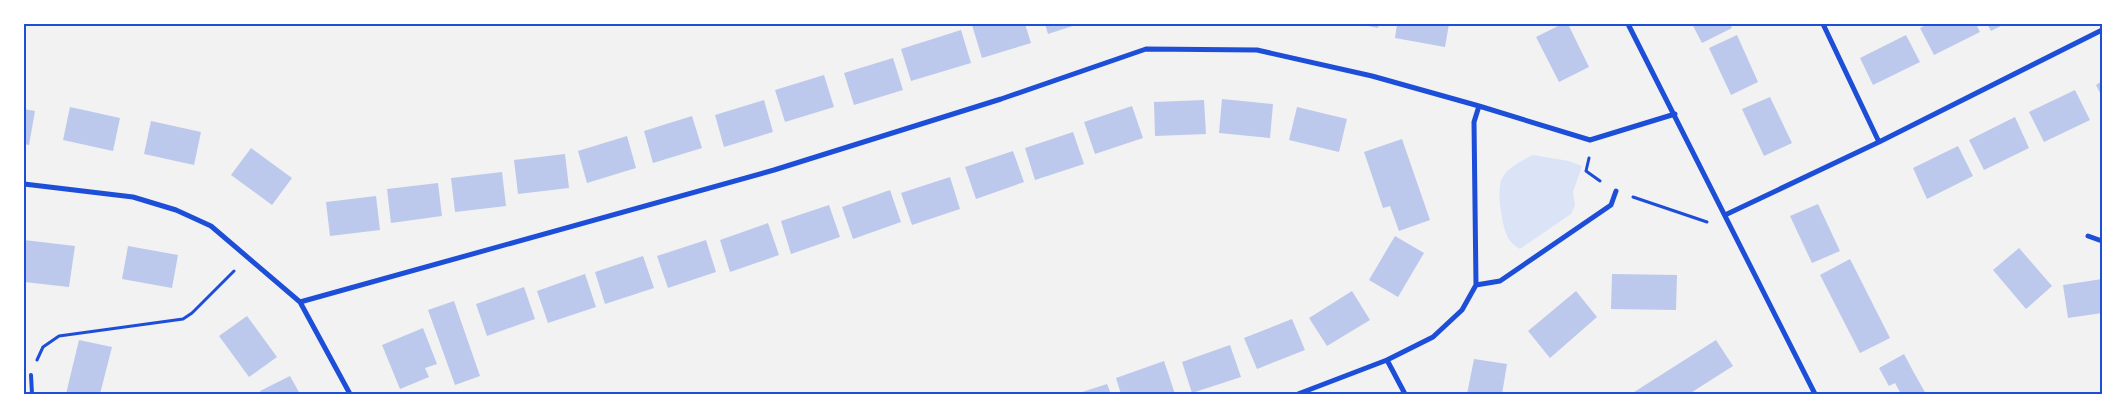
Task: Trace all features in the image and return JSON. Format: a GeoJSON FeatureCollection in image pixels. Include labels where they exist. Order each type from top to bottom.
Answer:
{"type":"FeatureCollection","features":[{"type":"Feature","properties":{"kind":"street"},"geometry":{"type":"LineString","coordinates":[[1628,24],[1815,394]]}},
{"type":"Feature","properties":{"kind":"street"},"geometry":{"type":"LineString","coordinates":[[1823,24],[1880,142]]}},
{"type":"Feature","properties":{"kind":"street"},"geometry":{"type":"LineString","coordinates":[[1725,214],[1880,142],[2102,30]]}},
{"type":"Feature","properties":{"kind":"street"},"geometry":{"type":"LineString","coordinates":[[300,302],[774,170],[1000,99],[1146,49],[1257,50],[1372,76],[1590,140],[1675,114]]}},
{"type":"Feature","properties":{"kind":"street"},"geometry":{"type":"LineString","coordinates":[[1298,394],[1387,360],[1433,337],[1462,310],[1476,285],[1474,122],[1479,106]]}},
{"type":"Feature","properties":{"kind":"street"},"geometry":{"type":"LineString","coordinates":[[24,184],[133,197],[176,210],[211,226],[300,302],[350,394]]}},
{"type":"Feature","properties":{"kind":"street"},"geometry":{"type":"LineString","coordinates":[[1476,285],[1500,281],[1611,205],[1616,191]]}},
{"type":"Feature","properties":{"kind":"street"},"geometry":{"type":"LineString","coordinates":[[2088,236],[2102,241]]}},
{"type":"Feature","properties":{"kind":"street"},"geometry":{"type":"LineString","coordinates":[[1387,360],[1405,394]]}},
{"type":"Feature","properties":{"kind":"lane"},"geometry":{"type":"LineString","coordinates":[[31,375],[32,394]]}},
{"type":"Feature","properties":{"kind":"path"},"geometry":{"type":"LineString","coordinates":[[1590,140],[1586,171],[1616,191],[1734,232]]}},
{"type":"Feature","properties":{"kind":"path"},"geometry":{"type":"LineString","coordinates":[[31,375],[43,347],[59,336],[183,318],[192,313],[229,277],[247,255]]}},
{"type":"Feature","properties":{"kind":"shaded area"},"geometry":{"type":"Polygon","coordinates":[[[1533,155],[1569,161],[1582,166],[1573,192],[1575,206],[1571,214],[1520,249],[1512,243],[1505,230],[1500,201],[1500,184],[1502,178],[1512,167],[1533,155]]]}},
{"type":"Feature","properties":{"kind":"building"},"geometry":{"type":"Polygon","coordinates":[[[1025,24],[1031,43],[982,58],[972,25],[1025,24]]]}},
{"type":"Feature","properties":{"kind":"building"},"geometry":{"type":"Polygon","coordinates":[[[1045,24],[1079,24],[1048,34],[1045,24]]]}},
{"type":"Feature","properties":{"kind":"building"},"geometry":{"type":"Polygon","coordinates":[[[1358,24],[1379,24],[1378,28],[1358,24]]]}},
{"type":"Feature","properties":{"kind":"building"},"geometry":{"type":"Polygon","coordinates":[[[1397,24],[1449,24],[1445,47],[1395,38],[1397,24]]]}},
{"type":"Feature","properties":{"kind":"building"},"geometry":{"type":"Polygon","coordinates":[[[1562,24],[1568,24],[1589,67],[1559,82],[1536,37],[1562,24]]]}},
{"type":"Feature","properties":{"kind":"building"},"geometry":{"type":"Polygon","coordinates":[[[1692,24],[1730,24],[1732,28],[1702,43],[1692,24]]]}},
{"type":"Feature","properties":{"kind":"building"},"geometry":{"type":"Polygon","coordinates":[[[1928,24],[1976,24],[1980,32],[1934,55],[1920,28],[1928,24]]]}},
{"type":"Feature","properties":{"kind":"building"},"geometry":{"type":"Polygon","coordinates":[[[1987,24],[2005,24],[1991,31],[1987,24]]]}},
{"type":"Feature","properties":{"kind":"building"},"geometry":{"type":"Polygon","coordinates":[[[961,30],[971,63],[911,81],[901,49],[961,30]]]}},
{"type":"Feature","properties":{"kind":"building"},"geometry":{"type":"Polygon","coordinates":[[[1737,35],[1758,82],[1731,95],[1709,48],[1737,35]]]}},
{"type":"Feature","properties":{"kind":"building"},"geometry":{"type":"Polygon","coordinates":[[[1906,35],[1920,62],[1873,85],[1860,58],[1906,35]]]}},
{"type":"Feature","properties":{"kind":"building"},"geometry":{"type":"Polygon","coordinates":[[[893,58],[903,90],[854,105],[844,73],[893,58]]]}},
{"type":"Feature","properties":{"kind":"building"},"geometry":{"type":"Polygon","coordinates":[[[824,75],[834,107],[785,122],[775,90],[824,75]]]}},
{"type":"Feature","properties":{"kind":"building"},"geometry":{"type":"Polygon","coordinates":[[[2102,81],[2102,97],[2096,85],[2102,81]]]}},
{"type":"Feature","properties":{"kind":"building"},"geometry":{"type":"Polygon","coordinates":[[[2075,90],[2090,120],[2044,142],[2029,112],[2075,90]]]}},
{"type":"Feature","properties":{"kind":"building"},"geometry":{"type":"Polygon","coordinates":[[[1770,97],[1792,143],[1764,156],[1742,109],[1770,97]]]}},
{"type":"Feature","properties":{"kind":"building"},"geometry":{"type":"Polygon","coordinates":[[[1222,99],[1273,104],[1270,138],[1219,133],[1222,99]]]}},
{"type":"Feature","properties":{"kind":"building"},"geometry":{"type":"Polygon","coordinates":[[[764,100],[773,132],[724,147],[715,115],[764,100]]]}},
{"type":"Feature","properties":{"kind":"building"},"geometry":{"type":"Polygon","coordinates":[[[1204,100],[1206,134],[1155,136],[1154,102],[1204,100]]]}},
{"type":"Feature","properties":{"kind":"building"},"geometry":{"type":"Polygon","coordinates":[[[1132,106],[1143,138],[1095,154],[1084,122],[1132,106]]]}},
{"type":"Feature","properties":{"kind":"building"},"geometry":{"type":"Polygon","coordinates":[[[70,107],[120,118],[113,151],[63,140],[70,107]]]}},
{"type":"Feature","properties":{"kind":"building"},"geometry":{"type":"Polygon","coordinates":[[[1297,107],[1347,119],[1339,152],[1289,140],[1297,107]]]}},
{"type":"Feature","properties":{"kind":"building"},"geometry":{"type":"Polygon","coordinates":[[[24,109],[35,111],[29,145],[24,144],[24,109]]]}},
{"type":"Feature","properties":{"kind":"building"},"geometry":{"type":"Polygon","coordinates":[[[692,116],[702,148],[653,163],[644,131],[692,116]]]}},
{"type":"Feature","properties":{"kind":"building"},"geometry":{"type":"Polygon","coordinates":[[[2015,117],[2029,148],[1984,170],[1969,140],[2015,117]]]}},
{"type":"Feature","properties":{"kind":"building"},"geometry":{"type":"Polygon","coordinates":[[[151,121],[201,132],[194,165],[144,154],[151,121]]]}},
{"type":"Feature","properties":{"kind":"building"},"geometry":{"type":"Polygon","coordinates":[[[1073,132],[1084,164],[1035,180],[1025,148],[1073,132]]]}},
{"type":"Feature","properties":{"kind":"building"},"geometry":{"type":"Polygon","coordinates":[[[627,136],[636,168],[587,183],[578,151],[627,136]]]}},
{"type":"Feature","properties":{"kind":"building"},"geometry":{"type":"Polygon","coordinates":[[[1402,139],[1430,220],[1399,231],[1390,206],[1383,208],[1364,152],[1402,139]]]}},
{"type":"Feature","properties":{"kind":"building"},"geometry":{"type":"Polygon","coordinates":[[[1958,146],[1973,176],[1927,199],[1913,168],[1958,146]]]}},
{"type":"Feature","properties":{"kind":"building"},"geometry":{"type":"Polygon","coordinates":[[[251,148],[292,178],[272,205],[231,175],[251,148]]]}},
{"type":"Feature","properties":{"kind":"building"},"geometry":{"type":"Polygon","coordinates":[[[1013,151],[1024,182],[976,199],[965,167],[1013,151]]]}},
{"type":"Feature","properties":{"kind":"building"},"geometry":{"type":"Polygon","coordinates":[[[565,154],[569,188],[518,194],[514,160],[565,154]]]}},
{"type":"Feature","properties":{"kind":"building"},"geometry":{"type":"Polygon","coordinates":[[[502,172],[506,206],[455,212],[451,178],[502,172]]]}},
{"type":"Feature","properties":{"kind":"building"},"geometry":{"type":"Polygon","coordinates":[[[950,177],[960,209],[912,225],[901,193],[950,177]]]}},
{"type":"Feature","properties":{"kind":"building"},"geometry":{"type":"Polygon","coordinates":[[[438,183],[442,216],[391,223],[387,189],[438,183]]]}},
{"type":"Feature","properties":{"kind":"building"},"geometry":{"type":"Polygon","coordinates":[[[890,190],[901,222],[853,239],[842,207],[890,190]]]}},
{"type":"Feature","properties":{"kind":"building"},"geometry":{"type":"Polygon","coordinates":[[[376,196],[380,230],[330,236],[326,202],[376,196]]]}},
{"type":"Feature","properties":{"kind":"building"},"geometry":{"type":"Polygon","coordinates":[[[1818,204],[1840,251],[1812,263],[1790,216],[1818,204]]]}},
{"type":"Feature","properties":{"kind":"building"},"geometry":{"type":"Polygon","coordinates":[[[829,205],[840,237],[791,254],[781,221],[829,205]]]}},
{"type":"Feature","properties":{"kind":"building"},"geometry":{"type":"Polygon","coordinates":[[[768,223],[779,255],[730,272],[720,240],[768,223]]]}},
{"type":"Feature","properties":{"kind":"building"},"geometry":{"type":"Polygon","coordinates":[[[1395,236],[1424,253],[1398,297],[1369,280],[1395,236]]]}},
{"type":"Feature","properties":{"kind":"building"},"geometry":{"type":"Polygon","coordinates":[[[24,240],[75,246],[69,287],[24,282],[24,240]]]}},
{"type":"Feature","properties":{"kind":"building"},"geometry":{"type":"Polygon","coordinates":[[[706,240],[716,272],[668,288],[657,256],[706,240]]]}},
{"type":"Feature","properties":{"kind":"building"},"geometry":{"type":"Polygon","coordinates":[[[128,246],[178,255],[172,288],[122,279],[128,246]]]}},
{"type":"Feature","properties":{"kind":"building"},"geometry":{"type":"Polygon","coordinates":[[[2019,248],[2052,286],[2026,309],[1993,270],[2019,248]]]}},
{"type":"Feature","properties":{"kind":"building"},"geometry":{"type":"Polygon","coordinates":[[[643,256],[654,288],[605,304],[595,272],[643,256]]]}},
{"type":"Feature","properties":{"kind":"building"},"geometry":{"type":"Polygon","coordinates":[[[1850,259],[1890,338],[1860,353],[1820,275],[1850,259]]]}},
{"type":"Feature","properties":{"kind":"building"},"geometry":{"type":"Polygon","coordinates":[[[585,274],[596,307],[548,323],[537,291],[585,274]]]}},
{"type":"Feature","properties":{"kind":"building"},"geometry":{"type":"Polygon","coordinates":[[[1612,274],[1677,275],[1676,310],[1611,309],[1612,274]]]}},
{"type":"Feature","properties":{"kind":"building"},"geometry":{"type":"Polygon","coordinates":[[[2102,279],[2102,313],[2068,318],[2063,285],[2102,279]]]}},
{"type":"Feature","properties":{"kind":"building"},"geometry":{"type":"Polygon","coordinates":[[[524,287],[535,319],[487,336],[476,304],[524,287]]]}},
{"type":"Feature","properties":{"kind":"building"},"geometry":{"type":"Polygon","coordinates":[[[1352,291],[1370,320],[1327,346],[1309,318],[1352,291]]]}},
{"type":"Feature","properties":{"kind":"building"},"geometry":{"type":"Polygon","coordinates":[[[1576,291],[1597,317],[1550,358],[1528,331],[1576,291]]]}},
{"type":"Feature","properties":{"kind":"building"},"geometry":{"type":"Polygon","coordinates":[[[454,301],[480,376],[455,385],[428,310],[454,301]]]}},
{"type":"Feature","properties":{"kind":"building"},"geometry":{"type":"Polygon","coordinates":[[[247,316],[277,357],[249,377],[219,336],[247,316]]]}},
{"type":"Feature","properties":{"kind":"building"},"geometry":{"type":"Polygon","coordinates":[[[1292,319],[1305,350],[1257,369],[1244,338],[1292,319]]]}},
{"type":"Feature","properties":{"kind":"building"},"geometry":{"type":"Polygon","coordinates":[[[423,328],[437,364],[425,368],[429,377],[400,389],[382,345],[423,328]]]}},
{"type":"Feature","properties":{"kind":"building"},"geometry":{"type":"Polygon","coordinates":[[[79,340],[112,347],[100,394],[66,394],[79,340]]]}},
{"type":"Feature","properties":{"kind":"building"},"geometry":{"type":"Polygon","coordinates":[[[1716,340],[1733,366],[1689,394],[1631,394],[1716,340]]]}},
{"type":"Feature","properties":{"kind":"building"},"geometry":{"type":"Polygon","coordinates":[[[1230,345],[1241,377],[1192,393],[1182,362],[1230,345]]]}},
{"type":"Feature","properties":{"kind":"building"},"geometry":{"type":"Polygon","coordinates":[[[1904,354],[1926,394],[1901,394],[1895,383],[1889,386],[1879,368],[1904,354]]]}},
{"type":"Feature","properties":{"kind":"building"},"geometry":{"type":"Polygon","coordinates":[[[1474,359],[1507,364],[1502,394],[1467,394],[1474,359]]]}},
{"type":"Feature","properties":{"kind":"building"},"geometry":{"type":"Polygon","coordinates":[[[1164,361],[1175,394],[1121,394],[1116,378],[1164,361]]]}},
{"type":"Feature","properties":{"kind":"building"},"geometry":{"type":"Polygon","coordinates":[[[290,376],[300,394],[262,394],[260,391],[290,376]]]}},
{"type":"Feature","properties":{"kind":"building"},"geometry":{"type":"Polygon","coordinates":[[[1107,384],[1111,394],[1076,394],[1107,384]]]}}]}
